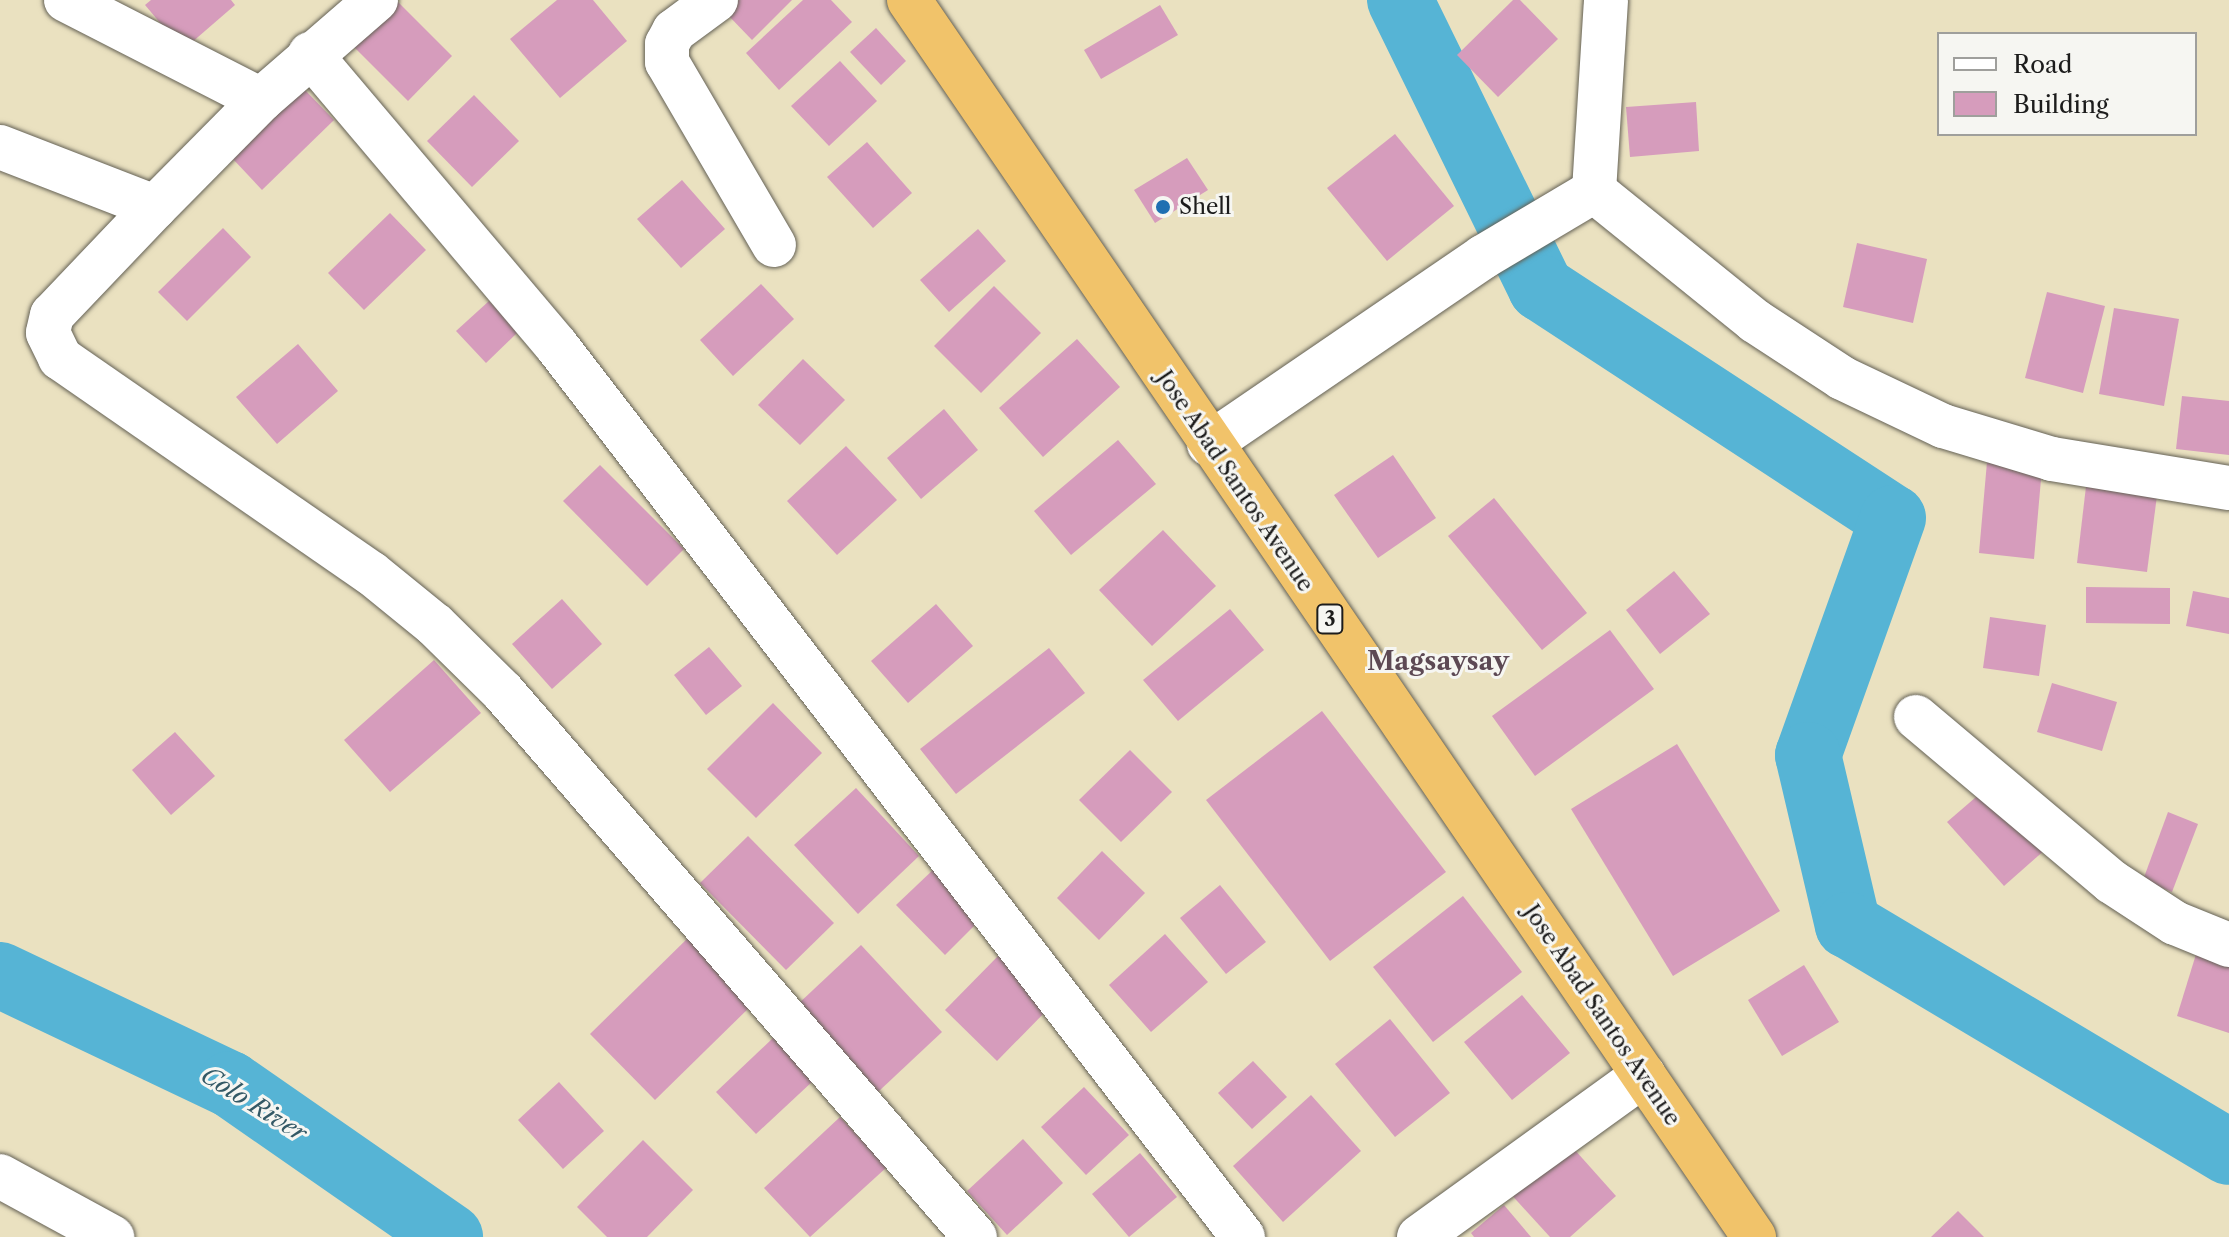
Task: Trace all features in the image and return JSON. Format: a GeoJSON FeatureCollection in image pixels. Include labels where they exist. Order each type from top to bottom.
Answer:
{"type":"FeatureCollection","features":[{"type":"Feature","properties":{"kind":"highway","name":"Jose Abad Santos Avenue"},"geometry":{"type":"LineString","coordinates":[[909,0],[1209,444],[1754,1237]]}},
{"type":"Feature","properties":{"kind":"street"},"geometry":{"type":"LineString","coordinates":[[66,0],[261,100]]}},
{"type":"Feature","properties":{"kind":"street"},"geometry":{"type":"LineString","coordinates":[[376,0],[310,54],[261,100],[52,315],[48,333],[60,358],[371,573],[435,625],[503,692],[975,1237]]}},
{"type":"Feature","properties":{"kind":"street"},"geometry":{"type":"LineString","coordinates":[[716,0],[674,31],[667,44],[667,62],[774,245]]}},
{"type":"Feature","properties":{"kind":"street"},"geometry":{"type":"LineString","coordinates":[[1594,191],[1606,0]]}},
{"type":"Feature","properties":{"kind":"street"},"geometry":{"type":"LineString","coordinates":[[310,54],[556,345],[1243,1237]]}},
{"type":"Feature","properties":{"kind":"street"},"geometry":{"type":"LineString","coordinates":[[0,147],[155,207]]}},
{"type":"Feature","properties":{"kind":"street"},"geometry":{"type":"LineString","coordinates":[[1209,444],[1483,257],[1594,191]]}},
{"type":"Feature","properties":{"kind":"street"},"geometry":{"type":"LineString","coordinates":[[1594,191],[1755,321],[1842,378],[1943,426],[2052,459],[2229,488]]}},
{"type":"Feature","properties":{"kind":"street"},"geometry":{"type":"LineString","coordinates":[[1916,717],[2112,882],[2175,923],[2229,945]]}},
{"type":"Feature","properties":{"kind":"street"},"geometry":{"type":"LineString","coordinates":[[1419,1237],[1644,1075]]}},
{"type":"Feature","properties":{"kind":"street"},"geometry":{"type":"LineString","coordinates":[[0,1176],[112,1237]]}},
{"type":"Feature","properties":{"kind":"building"},"geometry":{"type":"Polygon","coordinates":[[[151,0],[231,0],[235,5],[183,50],[145,5],[151,0]]]}},
{"type":"Feature","properties":{"kind":"building"},"geometry":{"type":"Polygon","coordinates":[[[396,0],[452,56],[408,101],[349,42],[396,0]]]}},
{"type":"Feature","properties":{"kind":"building"},"geometry":{"type":"Polygon","coordinates":[[[557,0],[593,0],[627,41],[560,98],[510,39],[557,0]]]}},
{"type":"Feature","properties":{"kind":"building"},"geometry":{"type":"Polygon","coordinates":[[[739,0],[792,0],[752,40],[726,13],[739,0]]]}},
{"type":"Feature","properties":{"kind":"building"},"geometry":{"type":"Polygon","coordinates":[[[803,0],[831,0],[852,22],[779,90],[746,53],[803,0]]]}},
{"type":"Feature","properties":{"kind":"building"},"geometry":{"type":"Polygon","coordinates":[[[1513,0],[1520,0],[1558,39],[1498,97],[1457,55],[1513,0]]]}},
{"type":"Feature","properties":{"kind":"building"},"geometry":{"type":"Polygon","coordinates":[[[1160,5],[1178,35],[1101,79],[1084,50],[1160,5]]]}},
{"type":"Feature","properties":{"kind":"building"},"geometry":{"type":"Polygon","coordinates":[[[876,28],[906,61],[881,85],[850,52],[876,28]]]}},
{"type":"Feature","properties":{"kind":"building"},"geometry":{"type":"Polygon","coordinates":[[[840,61],[877,101],[829,146],[791,106],[840,61]]]}},
{"type":"Feature","properties":{"kind":"building"},"geometry":{"type":"Polygon","coordinates":[[[304,89],[334,120],[262,190],[232,158],[304,89]]]}},
{"type":"Feature","properties":{"kind":"building"},"geometry":{"type":"Polygon","coordinates":[[[474,95],[519,141],[472,187],[427,141],[474,95]]]}},
{"type":"Feature","properties":{"kind":"building"},"geometry":{"type":"Polygon","coordinates":[[[1696,102],[1699,151],[1630,157],[1626,107],[1696,102]]]}},
{"type":"Feature","properties":{"kind":"building"},"geometry":{"type":"Polygon","coordinates":[[[1395,134],[1454,206],[1387,261],[1327,188],[1395,134]]]}},
{"type":"Feature","properties":{"kind":"building"},"geometry":{"type":"Polygon","coordinates":[[[867,142],[912,193],[873,228],[827,177],[867,142]]]}},
{"type":"Feature","properties":{"kind":"building","name":"Shell"},"geometry":{"type":"Polygon","coordinates":[[[1187,158],[1208,190],[1155,223],[1134,190],[1187,158]]]}},
{"type":"Feature","properties":{"kind":"building"},"geometry":{"type":"Polygon","coordinates":[[[682,180],[725,229],[681,268],[637,219],[682,180]]]}},
{"type":"Feature","properties":{"kind":"building"},"geometry":{"type":"Polygon","coordinates":[[[390,213],[426,250],[364,310],[328,273],[390,213]]]}},
{"type":"Feature","properties":{"kind":"building"},"geometry":{"type":"Polygon","coordinates":[[[223,228],[251,257],[187,321],[158,292],[223,228]]]}},
{"type":"Feature","properties":{"kind":"building"},"geometry":{"type":"Polygon","coordinates":[[[978,229],[1006,261],[949,312],[920,280],[978,229]]]}},
{"type":"Feature","properties":{"kind":"building"},"geometry":{"type":"Polygon","coordinates":[[[1857,243],[1927,259],[1913,323],[1843,307],[1857,243]]]}},
{"type":"Feature","properties":{"kind":"building"},"geometry":{"type":"Polygon","coordinates":[[[761,284],[794,319],[733,376],[700,340],[761,284]]]}},
{"type":"Feature","properties":{"kind":"building"},"geometry":{"type":"Polygon","coordinates":[[[994,286],[1041,333],[981,393],[934,346],[994,286]]]}},
{"type":"Feature","properties":{"kind":"building"},"geometry":{"type":"Polygon","coordinates":[[[2047,292],[2105,306],[2083,393],[2025,378],[2047,292]]]}},
{"type":"Feature","properties":{"kind":"building"},"geometry":{"type":"Polygon","coordinates":[[[489,301],[518,332],[486,363],[456,331],[489,301]]]}},
{"type":"Feature","properties":{"kind":"building"},"geometry":{"type":"Polygon","coordinates":[[[2114,308],[2179,319],[2164,406],[2099,394],[2114,308]]]}},
{"type":"Feature","properties":{"kind":"building"},"geometry":{"type":"Polygon","coordinates":[[[1077,339],[1120,387],[1043,457],[999,408],[1077,339]]]}},
{"type":"Feature","properties":{"kind":"building"},"geometry":{"type":"Polygon","coordinates":[[[298,344],[338,391],[277,444],[236,397],[298,344]]]}},
{"type":"Feature","properties":{"kind":"building"},"geometry":{"type":"Polygon","coordinates":[[[803,359],[845,400],[800,445],[758,405],[803,359]]]}},
{"type":"Feature","properties":{"kind":"building"},"geometry":{"type":"Polygon","coordinates":[[[2182,396],[2229,401],[2229,455],[2176,449],[2182,396]]]}},
{"type":"Feature","properties":{"kind":"building"},"geometry":{"type":"Polygon","coordinates":[[[944,409],[978,450],[921,499],[887,458],[944,409]]]}},
{"type":"Feature","properties":{"kind":"building"},"geometry":{"type":"Polygon","coordinates":[[[1118,440],[1156,484],[1071,555],[1034,511],[1118,440]]]}},
{"type":"Feature","properties":{"kind":"building"},"geometry":{"type":"Polygon","coordinates":[[[846,446],[897,500],[837,555],[787,501],[846,446]]]}},
{"type":"Feature","properties":{"kind":"building"},"geometry":{"type":"Polygon","coordinates":[[[1393,455],[1436,518],[1378,558],[1334,495],[1393,455]]]}},
{"type":"Feature","properties":{"kind":"building"},"geometry":{"type":"Polygon","coordinates":[[[1987,462],[2042,468],[2034,559],[1979,553],[1987,462]]]}},
{"type":"Feature","properties":{"kind":"building"},"geometry":{"type":"Polygon","coordinates":[[[600,465],[684,549],[647,586],[563,501],[600,465]]]}},
{"type":"Feature","properties":{"kind":"building"},"geometry":{"type":"Polygon","coordinates":[[[2087,478],[2158,488],[2147,572],[2077,563],[2087,478]]]}},
{"type":"Feature","properties":{"kind":"building"},"geometry":{"type":"Polygon","coordinates":[[[1494,498],[1587,613],[1542,650],[1448,536],[1494,498]]]}},
{"type":"Feature","properties":{"kind":"building"},"geometry":{"type":"Polygon","coordinates":[[[1163,530],[1216,586],[1152,646],[1099,590],[1163,530]]]}},
{"type":"Feature","properties":{"kind":"building"},"geometry":{"type":"Polygon","coordinates":[[[1674,571],[1710,614],[1660,654],[1626,610],[1674,571]]]}},
{"type":"Feature","properties":{"kind":"building"},"geometry":{"type":"Polygon","coordinates":[[[2086,587],[2170,588],[2170,624],[2086,623],[2086,587]]]}},
{"type":"Feature","properties":{"kind":"building"},"geometry":{"type":"Polygon","coordinates":[[[2193,591],[2229,598],[2229,634],[2186,626],[2193,591]]]}},
{"type":"Feature","properties":{"kind":"building"},"geometry":{"type":"Polygon","coordinates":[[[562,599],[602,644],[552,689],[512,644],[562,599]]]}},
{"type":"Feature","properties":{"kind":"building"},"geometry":{"type":"Polygon","coordinates":[[[936,604],[973,646],[908,703],[871,661],[936,604]]]}},
{"type":"Feature","properties":{"kind":"building"},"geometry":{"type":"Polygon","coordinates":[[[1230,609],[1264,650],[1178,721],[1143,680],[1230,609]]]}},
{"type":"Feature","properties":{"kind":"building"},"geometry":{"type":"Polygon","coordinates":[[[1990,617],[2046,625],[2039,676],[1983,668],[1990,617]]]}},
{"type":"Feature","properties":{"kind":"building"},"geometry":{"type":"Polygon","coordinates":[[[1610,630],[1654,689],[1535,776],[1492,716],[1610,630]]]}},
{"type":"Feature","properties":{"kind":"building"},"geometry":{"type":"Polygon","coordinates":[[[709,647],[742,686],[706,715],[674,675],[709,647]]]}},
{"type":"Feature","properties":{"kind":"building"},"geometry":{"type":"Polygon","coordinates":[[[1049,648],[1085,693],[956,794],[920,749],[1049,648]]]}},
{"type":"Feature","properties":{"kind":"building"},"geometry":{"type":"Polygon","coordinates":[[[434,660],[481,713],[390,792],[344,740],[434,660]]]}},
{"type":"Feature","properties":{"kind":"building"},"geometry":{"type":"Polygon","coordinates":[[[2052,683],[2117,702],[2102,751],[2037,732],[2052,683]]]}},
{"type":"Feature","properties":{"kind":"building"},"geometry":{"type":"Polygon","coordinates":[[[773,703],[822,753],[756,818],[707,769],[773,703]]]}},
{"type":"Feature","properties":{"kind":"building"},"geometry":{"type":"Polygon","coordinates":[[[1322,711],[1446,872],[1330,961],[1206,800],[1322,711]]]}},
{"type":"Feature","properties":{"kind":"building"},"geometry":{"type":"Polygon","coordinates":[[[175,732],[215,776],[171,815],[132,770],[175,732]]]}},
{"type":"Feature","properties":{"kind":"building"},"geometry":{"type":"Polygon","coordinates":[[[1677,744],[1780,911],[1673,976],[1571,809],[1677,744]]]}},
{"type":"Feature","properties":{"kind":"building"},"geometry":{"type":"Polygon","coordinates":[[[1130,750],[1172,792],[1121,842],[1079,800],[1130,750]]]}},
{"type":"Feature","properties":{"kind":"building"},"geometry":{"type":"Polygon","coordinates":[[[1990,785],[2046,849],[2004,886],[1947,822],[1990,785]]]}},
{"type":"Feature","properties":{"kind":"building"},"geometry":{"type":"Polygon","coordinates":[[[856,788],[919,856],[858,914],[794,845],[856,788]]]}},
{"type":"Feature","properties":{"kind":"building"},"geometry":{"type":"Polygon","coordinates":[[[2168,812],[2198,824],[2172,892],[2143,880],[2168,812]]]}},
{"type":"Feature","properties":{"kind":"building"},"geometry":{"type":"Polygon","coordinates":[[[748,836],[834,923],[786,970],[700,883],[748,836]]]}},
{"type":"Feature","properties":{"kind":"building"},"geometry":{"type":"Polygon","coordinates":[[[1102,851],[1145,893],[1099,940],[1057,898],[1102,851]]]}},
{"type":"Feature","properties":{"kind":"building"},"geometry":{"type":"Polygon","coordinates":[[[935,868],[983,917],[945,955],[896,905],[935,868]]]}},
{"type":"Feature","properties":{"kind":"building"},"geometry":{"type":"Polygon","coordinates":[[[1220,885],[1266,942],[1226,974],[1180,918],[1220,885]]]}},
{"type":"Feature","properties":{"kind":"building"},"geometry":{"type":"Polygon","coordinates":[[[1463,896],[1522,972],[1433,1042],[1373,967],[1463,896]]]}},
{"type":"Feature","properties":{"kind":"building"},"geometry":{"type":"Polygon","coordinates":[[[1165,934],[1208,982],[1151,1032],[1109,985],[1165,934]]]}},
{"type":"Feature","properties":{"kind":"building"},"geometry":{"type":"Polygon","coordinates":[[[691,935],[756,1001],[655,1100],[590,1034],[691,935]]]}},
{"type":"Feature","properties":{"kind":"building"},"geometry":{"type":"Polygon","coordinates":[[[861,945],[942,1032],[878,1092],[797,1005],[861,945]]]}},
{"type":"Feature","properties":{"kind":"building"},"geometry":{"type":"Polygon","coordinates":[[[2197,951],[2229,961],[2229,1033],[2177,1016],[2197,951]]]}},
{"type":"Feature","properties":{"kind":"building"},"geometry":{"type":"Polygon","coordinates":[[[1000,954],[1052,1005],[997,1061],[945,1010],[1000,954]]]}},
{"type":"Feature","properties":{"kind":"building"},"geometry":{"type":"Polygon","coordinates":[[[1804,965],[1839,1022],[1782,1056],[1748,1000],[1804,965]]]}},
{"type":"Feature","properties":{"kind":"building"},"geometry":{"type":"Polygon","coordinates":[[[1522,995],[1570,1053],[1512,1100],[1464,1042],[1522,995]]]}},
{"type":"Feature","properties":{"kind":"building"},"geometry":{"type":"Polygon","coordinates":[[[1390,1019],[1450,1093],[1395,1137],[1335,1064],[1390,1019]]]}},
{"type":"Feature","properties":{"kind":"building"},"geometry":{"type":"Polygon","coordinates":[[[773,1038],[813,1081],[756,1134],[716,1092],[773,1038]]]}},
{"type":"Feature","properties":{"kind":"building"},"geometry":{"type":"Polygon","coordinates":[[[1253,1061],[1287,1097],[1252,1129],[1218,1093],[1253,1061]]]}},
{"type":"Feature","properties":{"kind":"building"},"geometry":{"type":"Polygon","coordinates":[[[559,1082],[604,1131],[563,1169],[518,1120],[559,1082]]]}},
{"type":"Feature","properties":{"kind":"building"},"geometry":{"type":"Polygon","coordinates":[[[1084,1087],[1129,1135],[1086,1175],[1041,1127],[1084,1087]]]}},
{"type":"Feature","properties":{"kind":"building"},"geometry":{"type":"Polygon","coordinates":[[[1311,1095],[1361,1151],[1283,1222],[1233,1166],[1311,1095]]]}},
{"type":"Feature","properties":{"kind":"building"},"geometry":{"type":"Polygon","coordinates":[[[840,1117],[887,1167],[810,1237],[764,1188],[840,1117]]]}},
{"type":"Feature","properties":{"kind":"building"},"geometry":{"type":"Polygon","coordinates":[[[1023,1139],[1063,1183],[1007,1235],[967,1191],[1023,1139]]]}},
{"type":"Feature","properties":{"kind":"building"},"geometry":{"type":"Polygon","coordinates":[[[643,1140],[693,1190],[647,1237],[607,1237],[577,1207],[643,1140]]]}},
{"type":"Feature","properties":{"kind":"building"},"geometry":{"type":"Polygon","coordinates":[[[1566,1140],[1616,1196],[1570,1237],[1550,1237],[1508,1191],[1566,1140]]]}},
{"type":"Feature","properties":{"kind":"building"},"geometry":{"type":"Polygon","coordinates":[[[1140,1153],[1177,1197],[1129,1237],[1092,1194],[1140,1153]]]}},
{"type":"Feature","properties":{"kind":"building"},"geometry":{"type":"Polygon","coordinates":[[[1504,1205],[1531,1237],[1474,1237],[1471,1233],[1504,1205]]]}},
{"type":"Feature","properties":{"kind":"building"},"geometry":{"type":"Polygon","coordinates":[[[1958,1211],[1984,1237],[1931,1237],[1958,1211]]]}},
{"type":"Feature","properties":{"kind":"waterway"},"geometry":{"type":"LineString","coordinates":[[1400,0],[1541,288],[1893,518],[1808,755],[1848,925],[2229,1152]]}},
{"type":"Feature","properties":{"kind":"waterway","name":"Colo River"},"geometry":{"type":"LineString","coordinates":[[0,975],[230,1084],[450,1237]]}},
{"type":"Feature","properties":{"kind":"place","name":"Shell"},"geometry":{"type":"Point","coordinates":[1163,207]}},
{"type":"Feature","properties":{"kind":"district","name":"Magsaysay"},"geometry":{"type":"Point","coordinates":[1438,662]}}]}
